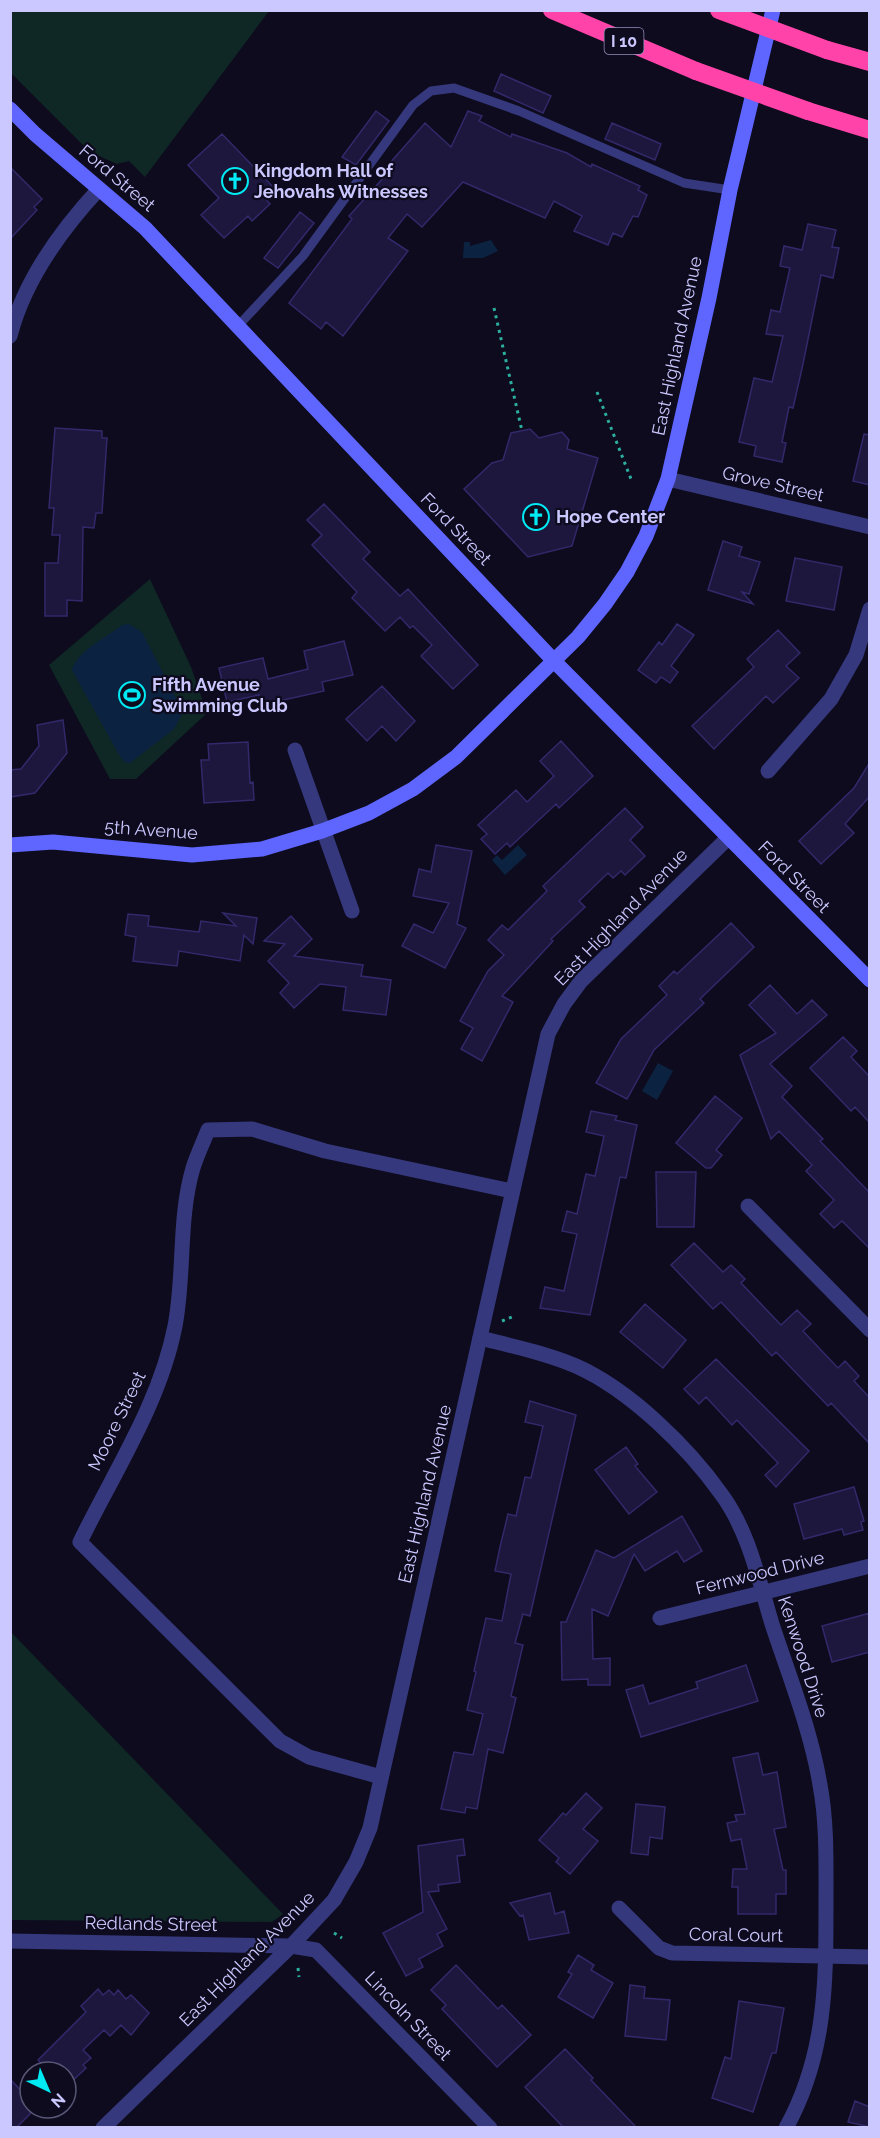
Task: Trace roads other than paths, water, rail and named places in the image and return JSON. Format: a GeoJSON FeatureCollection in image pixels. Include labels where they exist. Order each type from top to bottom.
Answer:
{"type":"FeatureCollection","features":[{"type":"Feature","properties":{"kind":"highway","name":"I 10"},"geometry":{"type":"LineString","coordinates":[[552,10],[696,71],[808,111],[870,130]]}},
{"type":"Feature","properties":{"kind":"highway"},"geometry":{"type":"LineString","coordinates":[[719,10],[827,50],[870,62]]}},
{"type":"Feature","properties":{"kind":"main road","name":"East Highland Avenue"},"geometry":{"type":"LineString","coordinates":[[555,662],[605,604],[627,572],[646,536],[668,479],[709,298],[730,190],[773,10]]}},
{"type":"Feature","properties":{"kind":"main road","name":"Ford Street"},"geometry":{"type":"LineString","coordinates":[[10,110],[146,228],[555,662],[870,980]]}},
{"type":"Feature","properties":{"kind":"main road","name":"5th Avenue"},"geometry":{"type":"LineString","coordinates":[[10,845],[53,842],[192,855],[262,849],[322,831],[369,813],[413,789],[456,757],[555,662]]}},
{"type":"Feature","properties":{"kind":"street"},"geometry":{"type":"LineString","coordinates":[[10,336],[16,315],[33,278],[81,208],[99,189]]}},
{"type":"Feature","properties":{"kind":"street","name":"Grove Street"},"geometry":{"type":"LineString","coordinates":[[668,479],[870,527]]}},
{"type":"Feature","properties":{"kind":"street"},"geometry":{"type":"LineString","coordinates":[[768,771],[831,699],[855,655],[870,609]]}},
{"type":"Feature","properties":{"kind":"street"},"geometry":{"type":"LineString","coordinates":[[295,750],[352,911]]}},
{"type":"Feature","properties":{"kind":"street","name":"East Highland Avenue"},"geometry":{"type":"LineString","coordinates":[[103,2127],[291,1946],[334,1900],[356,1862],[370,1828],[548,1034],[564,1004],[581,981],[728,838]]}},
{"type":"Feature","properties":{"kind":"street","name":"Moore Street"},"geometry":{"type":"LineString","coordinates":[[381,1777],[309,1757],[280,1741],[80,1542],[149,1405],[164,1365],[179,1298],[186,1209],[193,1168],[208,1130],[252,1129],[325,1151],[512,1191]]}},
{"type":"Feature","properties":{"kind":"street"},"geometry":{"type":"LineString","coordinates":[[748,1206],[870,1330]]}},
{"type":"Feature","properties":{"kind":"street","name":"Kenwood Drive"},"geometry":{"type":"LineString","coordinates":[[480,1338],[577,1367],[612,1386],[651,1417],[722,1495],[742,1531],[805,1725],[820,1785],[826,1850],[824,2016],[812,2069],[786,2127]]}},
{"type":"Feature","properties":{"kind":"street","name":"Fernwood Drive"},"geometry":{"type":"LineString","coordinates":[[660,1618],[870,1566]]}},
{"type":"Feature","properties":{"kind":"street","name":"Coral Court"},"geometry":{"type":"LineString","coordinates":[[619,1908],[650,1941],[659,1948],[672,1953],[870,1957]]}},
{"type":"Feature","properties":{"kind":"street","name":"Redlands Street"},"geometry":{"type":"LineString","coordinates":[[10,1941],[291,1946]]}},
{"type":"Feature","properties":{"kind":"street","name":"Lincoln Street"},"geometry":{"type":"LineString","coordinates":[[291,1946],[316,1950],[490,2127]]}},
{"type":"Feature","properties":{"kind":"lane"},"geometry":{"type":"LineString","coordinates":[[238,326],[303,256],[413,105],[431,91],[443,87],[454,88],[519,111],[684,183],[730,190]]}},
{"type":"Feature","properties":{"kind":"water"},"geometry":{"type":"Polygon","coordinates":[[[491,240],[498,251],[483,258],[463,258],[464,242],[470,242],[470,246],[491,240]]]}},
{"type":"Feature","properties":{"kind":"water"},"geometry":{"type":"Polygon","coordinates":[[[129,624],[142,632],[183,712],[174,729],[130,763],[124,762],[118,753],[72,670],[80,657],[93,645],[122,625],[129,624]]]}},
{"type":"Feature","properties":{"kind":"water"},"geometry":{"type":"Polygon","coordinates":[[[518,845],[527,855],[505,875],[492,860],[497,855],[502,860],[518,845]]]}},
{"type":"Feature","properties":{"kind":"water"},"geometry":{"type":"Polygon","coordinates":[[[658,1063],[673,1071],[657,1100],[642,1091],[658,1063]]]}},
{"type":"Feature","properties":{"kind":"place","name":"Kingdom Hall of Jehovahs Witnesses"},"geometry":{"type":"Point","coordinates":[235,181]}},
{"type":"Feature","properties":{"kind":"place","name":"Hope Center"},"geometry":{"type":"Point","coordinates":[536,517]}},
{"type":"Feature","properties":{"kind":"place","name":"Fifth Avenue Swimming Club"},"geometry":{"type":"Point","coordinates":[132,695]}}]}
